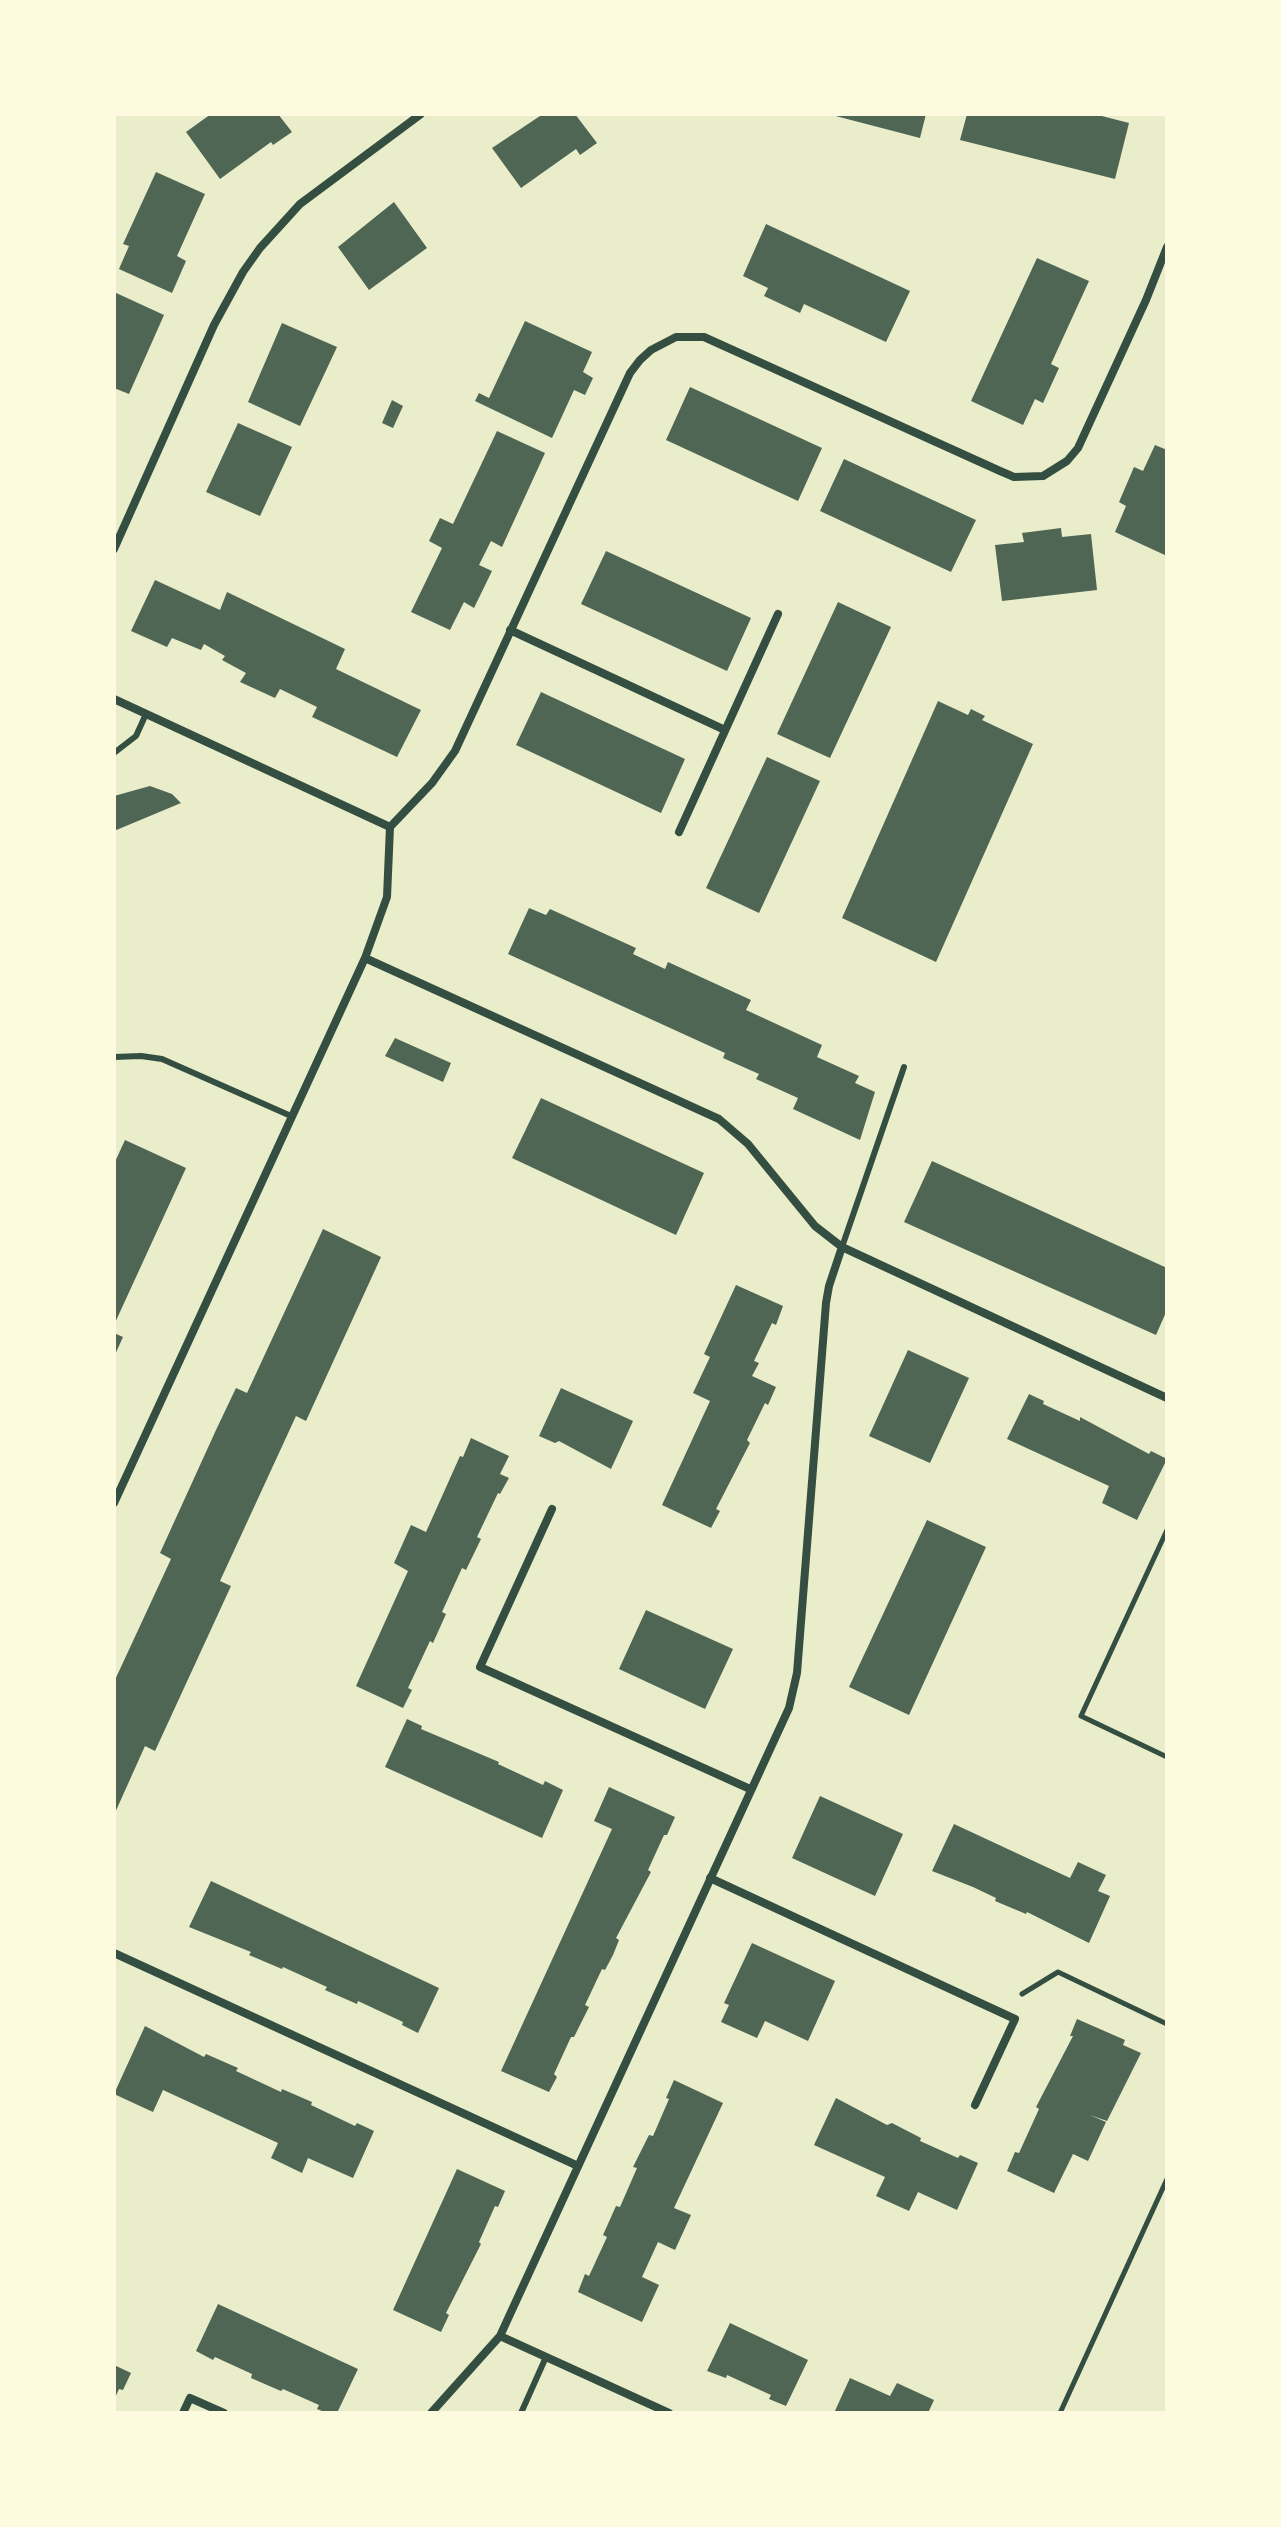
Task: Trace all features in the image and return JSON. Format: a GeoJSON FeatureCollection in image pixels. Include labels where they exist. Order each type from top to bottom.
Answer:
{"type":"FeatureCollection","features":[{"type":"Feature","properties":{"kind":"street"},"geometry":{"type":"LineString","coordinates":[[114,549],[214,325],[243,272],[269,237],[300,204],[421,114]]}},
{"type":"Feature","properties":{"kind":"street"},"geometry":{"type":"LineString","coordinates":[[114,1503],[365,958],[387,897],[390,827],[432,783],[455,751],[630,373],[640,360],[676,337],[704,337],[1000,471],[1030,479],[1043,476],[1067,461],[1078,448],[1167,247]]}},
{"type":"Feature","properties":{"kind":"street"},"geometry":{"type":"LineString","coordinates":[[679,832],[778,614]]}},
{"type":"Feature","properties":{"kind":"street"},"geometry":{"type":"LineString","coordinates":[[510,630],[725,730]]}},
{"type":"Feature","properties":{"kind":"street"},"geometry":{"type":"LineString","coordinates":[[114,699],[390,827]]}},
{"type":"Feature","properties":{"kind":"street"},"geometry":{"type":"LineString","coordinates":[[365,958],[719,1119],[748,1144],[815,1226],[842,1247],[1167,1398]]}},
{"type":"Feature","properties":{"kind":"street"},"geometry":{"type":"LineString","coordinates":[[431,2413],[500,2336],[789,1708],[794,1690],[826,1303],[842,1247]]}},
{"type":"Feature","properties":{"kind":"street"},"geometry":{"type":"LineString","coordinates":[[552,1509],[480,1667],[750,1789]]}},
{"type":"Feature","properties":{"kind":"street"},"geometry":{"type":"LineString","coordinates":[[710,1878],[1015,2019],[975,2105]]}},
{"type":"Feature","properties":{"kind":"street"},"geometry":{"type":"LineString","coordinates":[[114,1953],[578,2166]]}},
{"type":"Feature","properties":{"kind":"street"},"geometry":{"type":"LineString","coordinates":[[500,2336],[669,2413]]}},
{"type":"Feature","properties":{"kind":"street"},"geometry":{"type":"LineString","coordinates":[[183,2413],[190,2398],[224,2413]]}},
{"type":"Feature","properties":{"kind":"lane"},"geometry":{"type":"LineString","coordinates":[[114,753],[136,736],[146,714]]}},
{"type":"Feature","properties":{"kind":"lane"},"geometry":{"type":"LineString","coordinates":[[114,1057],[162,1059],[291,1116]]}},
{"type":"Feature","properties":{"kind":"lane"},"geometry":{"type":"LineString","coordinates":[[842,1247],[904,1067]]}},
{"type":"Feature","properties":{"kind":"lane"},"geometry":{"type":"LineString","coordinates":[[521,2413],[546,2357]]}},
{"type":"Feature","properties":{"kind":"path"},"geometry":{"type":"LineString","coordinates":[[1167,1530],[1081,1716],[1167,1757]]}},
{"type":"Feature","properties":{"kind":"path"},"geometry":{"type":"LineString","coordinates":[[996,2010],[1058,1972],[1167,2024]]}},
{"type":"Feature","properties":{"kind":"path"},"geometry":{"type":"LineString","coordinates":[[1060,2413],[1167,2179]]}},
{"type":"Feature","properties":{"kind":"building"},"geometry":{"type":"Polygon","coordinates":[[[211,114],[278,114],[292,132],[273,145],[271,142],[220,179],[186,132],[211,114]]]}},
{"type":"Feature","properties":{"kind":"building"},"geometry":{"type":"Polygon","coordinates":[[[543,114],[575,114],[597,143],[580,155],[576,149],[521,188],[492,148],[543,114]]]}},
{"type":"Feature","properties":{"kind":"building"},"geometry":{"type":"Polygon","coordinates":[[[828,114],[926,114],[920,138],[828,114]]]}},
{"type":"Feature","properties":{"kind":"building"},"geometry":{"type":"Polygon","coordinates":[[[967,114],[1094,114],[1129,123],[1115,179],[960,140],[967,114]]]}},
{"type":"Feature","properties":{"kind":"building"},"geometry":{"type":"Polygon","coordinates":[[[156,172],[205,194],[177,256],[186,261],[172,293],[119,269],[129,246],[123,244],[156,172]]]}},
{"type":"Feature","properties":{"kind":"building"},"geometry":{"type":"Polygon","coordinates":[[[394,202],[427,248],[369,290],[338,247],[394,202]]]}},
{"type":"Feature","properties":{"kind":"building"},"geometry":{"type":"Polygon","coordinates":[[[766,224],[910,291],[886,342],[804,304],[800,313],[764,296],[768,288],[743,276],[766,224]]]}},
{"type":"Feature","properties":{"kind":"building"},"geometry":{"type":"Polygon","coordinates":[[[1037,258],[1089,281],[1051,364],[1059,368],[1043,403],[1035,399],[1023,425],[971,401],[1037,258]]]}},
{"type":"Feature","properties":{"kind":"building"},"geometry":{"type":"Polygon","coordinates":[[[114,292],[164,315],[129,394],[114,388],[114,292]]]}},
{"type":"Feature","properties":{"kind":"building"},"geometry":{"type":"Polygon","coordinates":[[[525,321],[592,352],[583,372],[593,378],[585,395],[574,390],[552,438],[475,401],[479,393],[489,398],[525,321]]]}},
{"type":"Feature","properties":{"kind":"building"},"geometry":{"type":"Polygon","coordinates":[[[282,323],[337,347],[300,426],[248,402],[282,323]]]}},
{"type":"Feature","properties":{"kind":"building"},"geometry":{"type":"Polygon","coordinates":[[[690,387],[822,448],[798,501],[666,440],[690,387]]]}},
{"type":"Feature","properties":{"kind":"building"},"geometry":{"type":"Polygon","coordinates":[[[392,400],[403,406],[393,428],[382,423],[392,400]]]}},
{"type":"Feature","properties":{"kind":"building"},"geometry":{"type":"Polygon","coordinates":[[[238,423],[292,447],[260,516],[206,492],[238,423]]]}},
{"type":"Feature","properties":{"kind":"building"},"geometry":{"type":"Polygon","coordinates":[[[497,431],[545,453],[502,547],[491,541],[479,565],[492,571],[474,608],[464,602],[450,630],[411,612],[442,548],[429,541],[440,518],[453,524],[497,431]]]}},
{"type":"Feature","properties":{"kind":"building"},"geometry":{"type":"Polygon","coordinates":[[[1155,445],[1167,450],[1167,556],[1115,532],[1126,506],[1119,502],[1134,467],[1143,471],[1155,445]]]}},
{"type":"Feature","properties":{"kind":"building"},"geometry":{"type":"Polygon","coordinates":[[[844,459],[976,520],[951,572],[820,511],[844,459]]]}},
{"type":"Feature","properties":{"kind":"building"},"geometry":{"type":"Polygon","coordinates":[[[1061,528],[1062,537],[1091,534],[1097,590],[1002,601],[995,545],[1024,542],[1022,533],[1061,528]]]}},
{"type":"Feature","properties":{"kind":"building"},"geometry":{"type":"Polygon","coordinates":[[[606,551],[751,618],[727,671],[581,604],[606,551]]]}},
{"type":"Feature","properties":{"kind":"building"},"geometry":{"type":"Polygon","coordinates":[[[155,580],[220,610],[227,592],[345,649],[336,669],[421,710],[397,757],[312,717],[317,707],[280,689],[275,698],[240,682],[246,673],[222,660],[225,656],[204,644],[201,650],[172,638],[167,647],[131,631],[155,580]]]}},
{"type":"Feature","properties":{"kind":"building"},"geometry":{"type":"Polygon","coordinates":[[[838,602],[891,627],[830,758],[777,734],[838,602]]]}},
{"type":"Feature","properties":{"kind":"building"},"geometry":{"type":"Polygon","coordinates":[[[541,692],[685,759],[661,813],[516,745],[541,692]]]}},
{"type":"Feature","properties":{"kind":"building"},"geometry":{"type":"Polygon","coordinates":[[[938,701],[968,715],[971,709],[985,716],[982,720],[1033,744],[936,962],[842,918],[938,701]]]}},
{"type":"Feature","properties":{"kind":"building"},"geometry":{"type":"Polygon","coordinates":[[[767,757],[820,781],[759,913],[706,888],[767,757]]]}},
{"type":"Feature","properties":{"kind":"building"},"geometry":{"type":"Polygon","coordinates":[[[150,786],[172,794],[181,803],[114,831],[114,796],[150,786]]]}},
{"type":"Feature","properties":{"kind":"building"},"geometry":{"type":"Polygon","coordinates":[[[529,908],[546,915],[550,909],[636,948],[633,954],[665,969],[668,962],[751,1000],[746,1010],[822,1045],[817,1057],[859,1076],[855,1083],[875,1092],[860,1140],[793,1109],[798,1098],[756,1079],[759,1074],[723,1058],[725,1053],[508,954],[529,908]]]}},
{"type":"Feature","properties":{"kind":"building"},"geometry":{"type":"Polygon","coordinates":[[[395,1038],[451,1063],[443,1082],[385,1056],[395,1038]]]}},
{"type":"Feature","properties":{"kind":"building"},"geometry":{"type":"Polygon","coordinates":[[[541,1098],[704,1173],[676,1235],[512,1158],[541,1098]]]}},
{"type":"Feature","properties":{"kind":"building"},"geometry":{"type":"Polygon","coordinates":[[[125,1140],[186,1168],[114,1325],[114,1164],[125,1140]]]}},
{"type":"Feature","properties":{"kind":"building"},"geometry":{"type":"Polygon","coordinates":[[[932,1161],[1167,1268],[1167,1310],[1156,1335],[904,1222],[932,1161]]]}},
{"type":"Feature","properties":{"kind":"building"},"geometry":{"type":"Polygon","coordinates":[[[323,1229],[381,1257],[306,1421],[296,1416],[220,1581],[231,1586],[155,1751],[145,1746],[114,1815],[114,1682],[171,1559],[160,1553],[236,1388],[247,1393],[323,1229]]]}},
{"type":"Feature","properties":{"kind":"building"},"geometry":{"type":"Polygon","coordinates":[[[736,1285],[783,1306],[776,1325],[772,1323],[754,1361],[759,1363],[752,1376],[776,1387],[747,1440],[750,1443],[716,1509],[720,1511],[711,1528],[662,1505],[710,1401],[693,1393],[710,1357],[704,1354],[736,1285]]]}},
{"type":"Feature","properties":{"kind":"building"},"geometry":{"type":"Polygon","coordinates":[[[114,1333],[123,1337],[114,1357],[114,1333]]]}},
{"type":"Feature","properties":{"kind":"building"},"geometry":{"type":"Polygon","coordinates":[[[908,1350],[969,1378],[930,1463],[869,1436],[908,1350]]]}},
{"type":"Feature","properties":{"kind":"building"},"geometry":{"type":"Polygon","coordinates":[[[561,1388],[633,1421],[611,1469],[559,1441],[555,1443],[539,1436],[561,1388]]]}},
{"type":"Feature","properties":{"kind":"building"},"geometry":{"type":"Polygon","coordinates":[[[1029,1394],[1044,1401],[1043,1404],[1080,1421],[1080,1417],[1149,1454],[1151,1451],[1167,1459],[1137,1520],[1102,1503],[1109,1486],[1007,1439],[1029,1394]]]}},
{"type":"Feature","properties":{"kind":"building"},"geometry":{"type":"Polygon","coordinates":[[[471,1438],[509,1456],[500,1474],[509,1478],[498,1493],[477,1537],[481,1539],[466,1570],[462,1568],[442,1612],[446,1614],[433,1643],[430,1641],[408,1688],[412,1690],[403,1708],[356,1686],[408,1571],[394,1563],[411,1525],[426,1532],[471,1438]]]}},
{"type":"Feature","properties":{"kind":"building"},"geometry":{"type":"Polygon","coordinates":[[[927,1520],[986,1547],[909,1715],[849,1687],[927,1520]]]}},
{"type":"Feature","properties":{"kind":"building"},"geometry":{"type":"Polygon","coordinates":[[[646,1610],[733,1649],[705,1709],[619,1669],[646,1610]]]}},
{"type":"Feature","properties":{"kind":"building"},"geometry":{"type":"Polygon","coordinates":[[[407,1719],[422,1726],[421,1729],[499,1762],[543,1785],[545,1781],[563,1790],[542,1838],[385,1767],[407,1719]]]}},
{"type":"Feature","properties":{"kind":"building"},"geometry":{"type":"Polygon","coordinates":[[[609,1787],[675,1817],[648,1870],[651,1872],[616,1938],[619,1940],[613,1955],[605,1970],[602,1969],[585,2005],[589,2007],[574,2037],[571,2037],[549,2092],[501,2071],[612,1829],[594,1821],[609,1787]]]}},
{"type":"Feature","properties":{"kind":"building"},"geometry":{"type":"Polygon","coordinates":[[[820,1796],[903,1834],[875,1896],[792,1858],[820,1796]]]}},
{"type":"Feature","properties":{"kind":"building"},"geometry":{"type":"Polygon","coordinates":[[[954,1824],[1070,1878],[1078,1862],[1106,1875],[1098,1891],[1110,1896],[1089,1943],[1027,1912],[995,1901],[996,1898],[973,1887],[932,1871],[954,1824]]]}},
{"type":"Feature","properties":{"kind":"building"},"geometry":{"type":"Polygon","coordinates":[[[211,1881],[439,1988],[418,2033],[402,2025],[403,2022],[358,2001],[357,2004],[283,1967],[249,1955],[251,1952],[189,1927],[211,1881]]]}},
{"type":"Feature","properties":{"kind":"building"},"geometry":{"type":"Polygon","coordinates":[[[752,1943],[835,1981],[808,2041],[765,2021],[757,2038],[721,2022],[729,2005],[724,2003],[752,1943]]]}},
{"type":"Feature","properties":{"kind":"building"},"geometry":{"type":"Polygon","coordinates":[[[1077,2019],[1125,2040],[1123,2045],[1141,2053],[1107,2121],[1090,2115],[1106,2122],[1088,2161],[1073,2154],[1054,2193],[1007,2171],[1015,2152],[1019,2153],[1039,2109],[1036,2107],[1073,2036],[1070,2036],[1077,2019]]]}},
{"type":"Feature","properties":{"kind":"building"},"geometry":{"type":"Polygon","coordinates":[[[145,2026],[204,2057],[206,2054],[281,2092],[282,2089],[312,2102],[311,2105],[355,2126],[357,2123],[374,2131],[353,2178],[308,2158],[302,2173],[271,2158],[278,2143],[163,2090],[153,2112],[114,2094],[145,2026]]]}},
{"type":"Feature","properties":{"kind":"building"},"geometry":{"type":"Polygon","coordinates":[[[674,2080],[723,2103],[674,2208],[691,2215],[675,2250],[658,2242],[642,2277],[659,2285],[642,2322],[578,2292],[607,2237],[603,2235],[616,2206],[620,2207],[637,2168],[633,2167],[649,2135],[653,2136],[674,2080]]]}},
{"type":"Feature","properties":{"kind":"building"},"geometry":{"type":"Polygon","coordinates":[[[836,2098],[887,2125],[892,2123],[921,2138],[920,2141],[958,2158],[960,2155],[978,2163],[957,2210],[918,2192],[909,2211],[876,2196],[885,2177],[814,2145],[836,2098]]]}},
{"type":"Feature","properties":{"kind":"building"},"geometry":{"type":"Polygon","coordinates":[[[457,2169],[505,2191],[498,2207],[495,2206],[479,2242],[481,2244],[446,2313],[449,2315],[441,2332],[393,2310],[457,2169]]]}},
{"type":"Feature","properties":{"kind":"building"},"geometry":{"type":"Polygon","coordinates":[[[218,2304],[358,2369],[337,2413],[317,2409],[319,2405],[251,2378],[252,2374],[196,2351],[218,2304]]]}},
{"type":"Feature","properties":{"kind":"building"},"geometry":{"type":"Polygon","coordinates":[[[730,2323],[808,2360],[786,2406],[769,2399],[771,2395],[727,2375],[726,2378],[707,2371],[730,2323]]]}},
{"type":"Feature","properties":{"kind":"building"},"geometry":{"type":"Polygon","coordinates":[[[114,2365],[131,2373],[114,2400],[114,2365]]]}},
{"type":"Feature","properties":{"kind":"building"},"geometry":{"type":"Polygon","coordinates":[[[850,2378],[890,2396],[897,2383],[934,2400],[928,2413],[834,2413],[850,2378]]]}}]}
